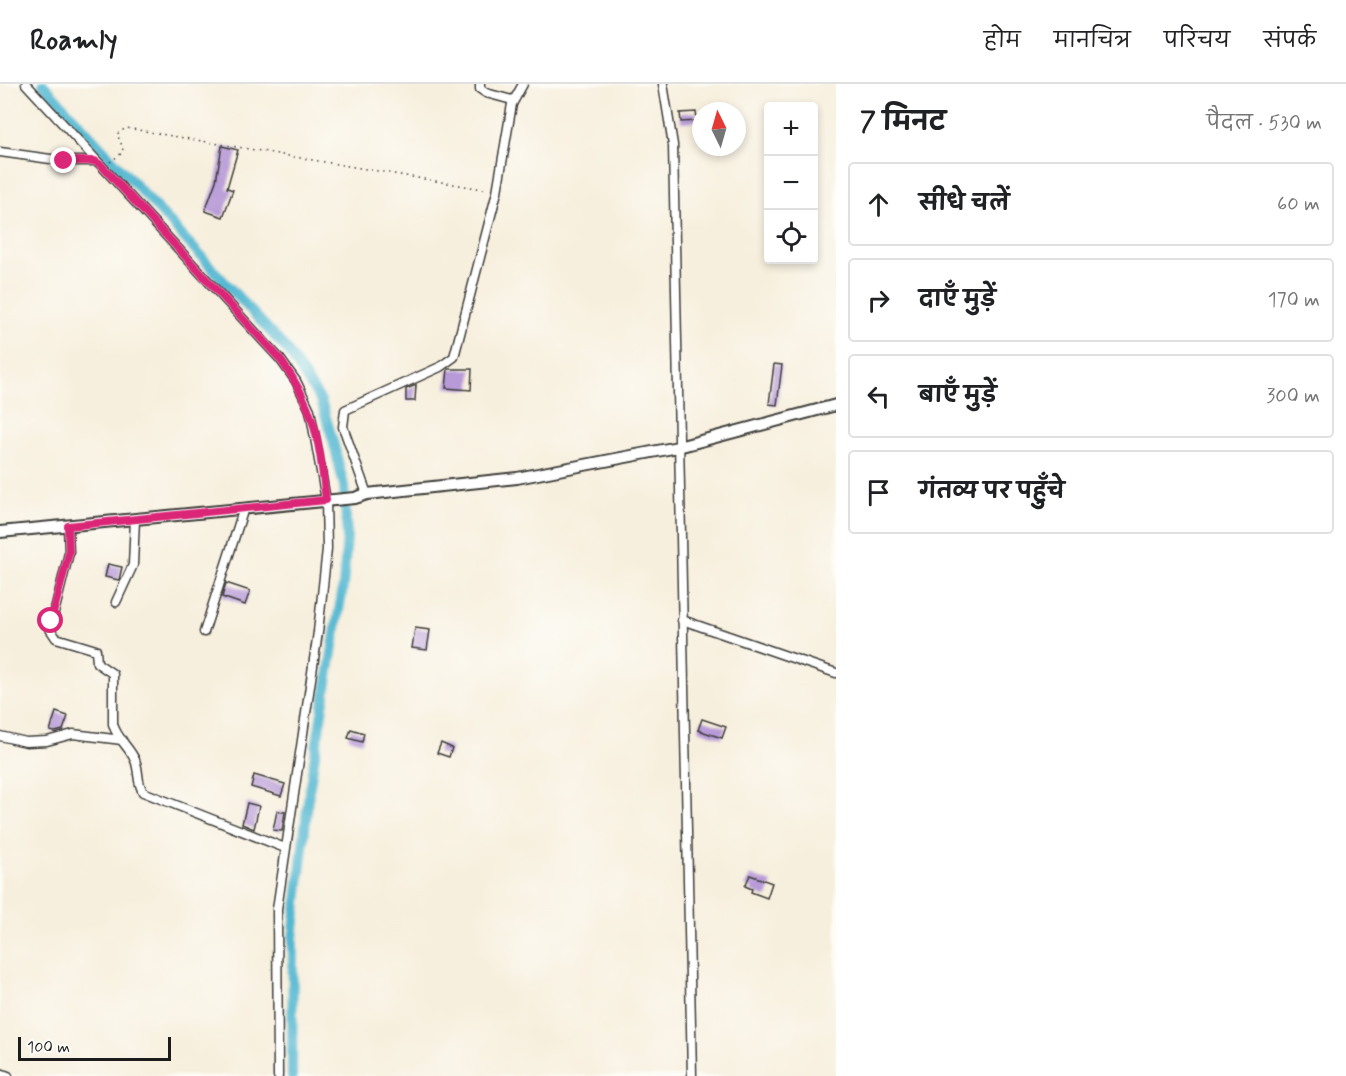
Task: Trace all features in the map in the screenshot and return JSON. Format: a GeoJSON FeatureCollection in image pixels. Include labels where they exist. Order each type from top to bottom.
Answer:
{"type":"FeatureCollection","features":[{"type":"Feature","properties":{"kind":"street"},"geometry":{"type":"LineString","coordinates":[[26,84],[280,359],[296,381],[310,410],[326,500],[327,549],[318,632],[278,909],[278,1076]]}},
{"type":"Feature","properties":{"kind":"street"},"geometry":{"type":"LineString","coordinates":[[480,84],[482,91],[510,99]]}},
{"type":"Feature","properties":{"kind":"street"},"geometry":{"type":"LineString","coordinates":[[366,494],[343,427],[345,410],[440,367],[454,357],[497,192],[510,99],[523,84]]}},
{"type":"Feature","properties":{"kind":"street"},"geometry":{"type":"LineString","coordinates":[[663,84],[673,145],[692,1076]]}},
{"type":"Feature","properties":{"kind":"street"},"geometry":{"type":"LineString","coordinates":[[0,152],[64,161],[95,161]]}},
{"type":"Feature","properties":{"kind":"street"},"geometry":{"type":"LineString","coordinates":[[0,532],[339,500],[366,494],[517,478],[678,447],[836,405]]}},
{"type":"Feature","properties":{"kind":"street"},"geometry":{"type":"LineString","coordinates":[[204,632],[244,508]]}},
{"type":"Feature","properties":{"kind":"street"},"geometry":{"type":"LineString","coordinates":[[116,602],[133,565],[135,519]]}},
{"type":"Feature","properties":{"kind":"street"},"geometry":{"type":"LineString","coordinates":[[68,526],[69,553],[50,629],[56,638],[96,650],[97,663],[113,674],[113,724],[136,762],[139,785],[143,792],[285,848]]}},
{"type":"Feature","properties":{"kind":"street"},"geometry":{"type":"LineString","coordinates":[[682,620],[836,673]]}},
{"type":"Feature","properties":{"kind":"street"},"geometry":{"type":"LineString","coordinates":[[0,736],[26,742],[47,741],[73,734],[122,740]]}},
{"type":"Feature","properties":{"kind":"street"},"geometry":{"type":"LineString","coordinates":[[0,1073],[8,1076]]}},
{"type":"Feature","properties":{"kind":"path"},"geometry":{"type":"LineString","coordinates":[[108,164],[123,148],[117,134],[126,128],[497,192]]}},
{"type":"Feature","properties":{"kind":"building"},"geometry":{"type":"Polygon","coordinates":[[[692,112],[692,121],[681,122],[680,113],[692,112]]]}},
{"type":"Feature","properties":{"kind":"building"},"geometry":{"type":"Polygon","coordinates":[[[222,146],[238,150],[227,188],[233,190],[223,217],[205,211],[216,181],[222,146]]]}},
{"type":"Feature","properties":{"kind":"building"},"geometry":{"type":"Polygon","coordinates":[[[774,364],[782,365],[777,405],[769,404],[774,364]]]}},
{"type":"Feature","properties":{"kind":"building"},"geometry":{"type":"Polygon","coordinates":[[[448,369],[472,369],[471,390],[446,388],[448,369]]]}},
{"type":"Feature","properties":{"kind":"building"},"geometry":{"type":"Polygon","coordinates":[[[416,385],[415,401],[406,401],[406,389],[416,385]]]}},
{"type":"Feature","properties":{"kind":"building"},"geometry":{"type":"Polygon","coordinates":[[[108,564],[122,567],[119,580],[105,577],[108,564]]]}},
{"type":"Feature","properties":{"kind":"building"},"geometry":{"type":"Polygon","coordinates":[[[226,583],[250,591],[245,605],[222,597],[226,583]]]}},
{"type":"Feature","properties":{"kind":"building"},"geometry":{"type":"Polygon","coordinates":[[[415,628],[430,630],[427,650],[412,648],[415,628]]]}},
{"type":"Feature","properties":{"kind":"building"},"geometry":{"type":"Polygon","coordinates":[[[56,712],[68,716],[63,730],[55,732],[50,731],[56,712]]]}},
{"type":"Feature","properties":{"kind":"building"},"geometry":{"type":"Polygon","coordinates":[[[702,719],[726,727],[722,738],[698,730],[702,719]]]}},
{"type":"Feature","properties":{"kind":"building"},"geometry":{"type":"Polygon","coordinates":[[[351,729],[364,733],[362,742],[348,738],[351,729]]]}},
{"type":"Feature","properties":{"kind":"building"},"geometry":{"type":"Polygon","coordinates":[[[441,743],[452,748],[449,757],[437,753],[441,743]]]}},
{"type":"Feature","properties":{"kind":"building"},"geometry":{"type":"Polygon","coordinates":[[[254,775],[285,784],[281,796],[251,787],[254,775]]]}},
{"type":"Feature","properties":{"kind":"building"},"geometry":{"type":"Polygon","coordinates":[[[247,803],[259,806],[254,829],[242,824],[247,803]]]}},
{"type":"Feature","properties":{"kind":"building"},"geometry":{"type":"Polygon","coordinates":[[[277,811],[285,812],[282,831],[273,830],[277,811]]]}},
{"type":"Feature","properties":{"kind":"building"},"geometry":{"type":"Polygon","coordinates":[[[750,875],[772,883],[767,898],[751,892],[752,889],[745,886],[750,875]]]}},
{"type":"Feature","properties":{"kind":"waterway"},"geometry":{"type":"LineString","coordinates":[[43,84],[287,350],[321,401],[333,441],[344,486],[347,537],[343,586],[309,791],[293,939],[292,1076]]}},
{"type":"Feature","properties":{"kind":"route"},"geometry":{"type":"LineString","coordinates":[[51,621],[69,553],[68,526],[326,500],[321,458],[310,410],[305,396],[280,359],[101,165],[95,161],[64,161]]}}]}
